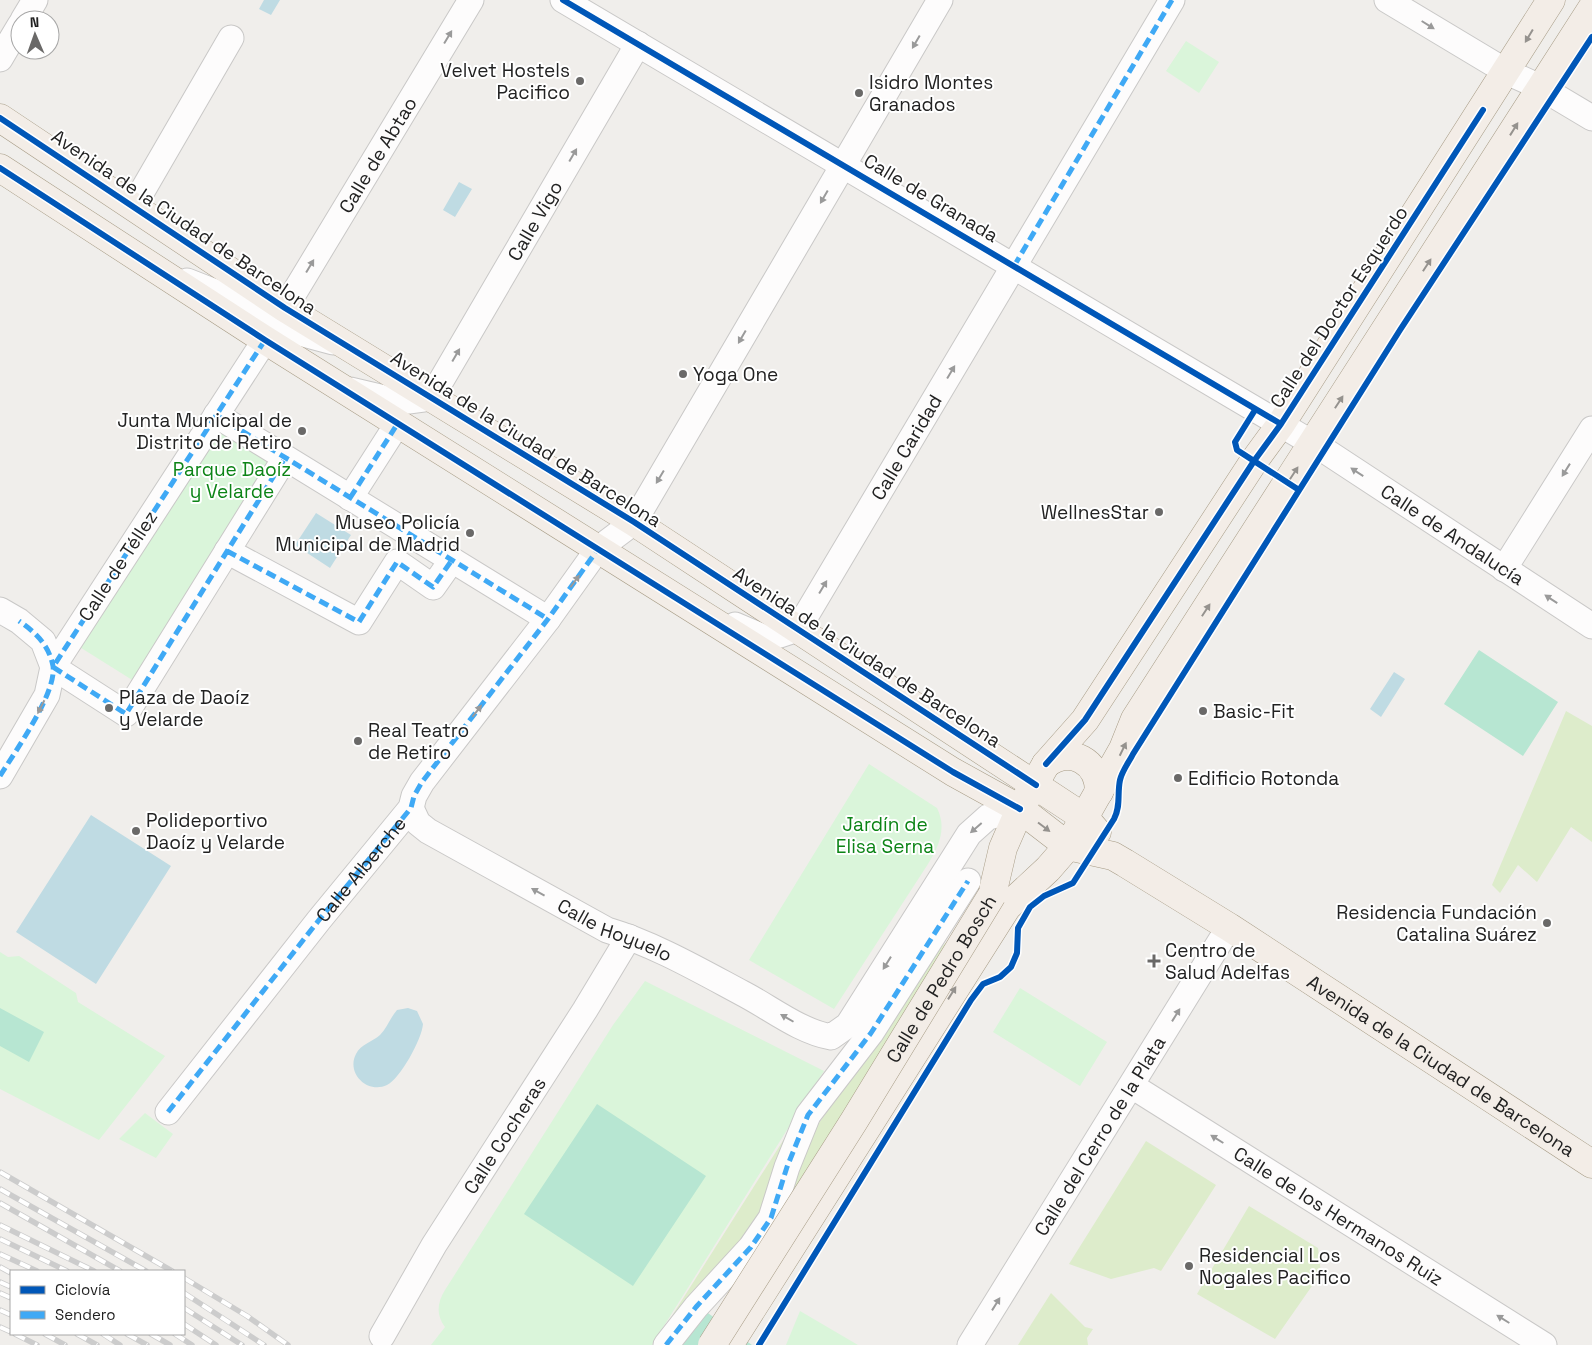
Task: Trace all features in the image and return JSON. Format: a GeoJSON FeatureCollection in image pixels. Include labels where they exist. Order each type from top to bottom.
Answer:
{"type":"FeatureCollection","features":[{"type":"Feature","properties":{"kind":"main road","name":"Calle del Doctor Esquerdo"},"geometry":{"type":"LineString","coordinates":[[1020,809],[1041,774],[1085,720],[1254,461],[1281,424],[1507,72],[1551,0]]}},
{"type":"Feature","properties":{"kind":"main road"},"geometry":{"type":"LineString","coordinates":[[1068,846],[1086,818],[1123,749],[1135,719],[1592,8]]}},
{"type":"Feature","properties":{"kind":"main road","name":"Avenida de la Ciudad de Barcelona"},"geometry":{"type":"LineString","coordinates":[[0,118],[285,308],[634,522],[798,629],[1041,774],[1086,818],[1102,837],[1113,856]]}},
{"type":"Feature","properties":{"kind":"main road","name":"Avenida de la Ciudad de Barcelona"},"geometry":{"type":"LineString","coordinates":[[0,168],[258,335],[598,549],[963,778],[1020,809],[1068,846],[1113,856],[1229,927],[1592,1164]]}},
{"type":"Feature","properties":{"kind":"main road"},"geometry":{"type":"LineString","coordinates":[[1041,774],[1053,759],[1070,755],[1086,761],[1097,774],[1100,792]]}},
{"type":"Feature","properties":{"kind":"main road","name":"Calle de Pedro Bosch"},"geometry":{"type":"LineString","coordinates":[[730,1345],[999,901],[1003,848],[1020,809]]}},
{"type":"Feature","properties":{"kind":"main road","name":"Calle de Pedro Bosch"},"geometry":{"type":"LineString","coordinates":[[712,1345],[854,1122],[999,901],[1048,869],[1068,846]]}},
{"type":"Feature","properties":{"kind":"main road"},"geometry":{"type":"LineString","coordinates":[[1003,848],[1007,864],[1020,874],[1036,875],[1048,869]]}},
{"type":"Feature","properties":{"kind":"street","name":"Calle de Abtao"},"geometry":{"type":"LineString","coordinates":[[285,308],[471,0]]}},
{"type":"Feature","properties":{"kind":"street","name":"Calle de Granada"},"geometry":{"type":"LineString","coordinates":[[564,0],[1281,424]]}},
{"type":"Feature","properties":{"kind":"street"},"geometry":{"type":"LineString","coordinates":[[634,522],[940,0]]}},
{"type":"Feature","properties":{"kind":"street","name":"Calle Caridad"},"geometry":{"type":"LineString","coordinates":[[798,629],[1172,0]]}},
{"type":"Feature","properties":{"kind":"street"},"geometry":{"type":"LineString","coordinates":[[1387,0],[1507,72],[1540,88],[1592,118]]}},
{"type":"Feature","properties":{"kind":"street"},"geometry":{"type":"LineString","coordinates":[[133,207],[231,38]]}},
{"type":"Feature","properties":{"kind":"street"},"geometry":{"type":"LineString","coordinates":[[0,59],[10,42]]}},
{"type":"Feature","properties":{"kind":"street","name":"Calle Vigo"},"geometry":{"type":"LineString","coordinates":[[431,398],[638,44]]}},
{"type":"Feature","properties":{"kind":"street","name":"Avenida de la Ciudad de Barcelona"},"geometry":{"type":"LineString","coordinates":[[155,269],[256,308],[285,308]]}},
{"type":"Feature","properties":{"kind":"street","name":"Avenida de la Ciudad de Barcelona"},"geometry":{"type":"LineString","coordinates":[[258,335],[276,327],[347,346]]}},
{"type":"Feature","properties":{"kind":"street","name":"Calle de Téllez"},"geometry":{"type":"LineString","coordinates":[[0,776],[47,695],[53,667],[216,415],[258,335]]}},
{"type":"Feature","properties":{"kind":"street","name":"Avenida de la Ciudad de Barcelona"},"geometry":{"type":"LineString","coordinates":[[343,388],[400,402],[431,398]]}},
{"type":"Feature","properties":{"kind":"street"},"geometry":{"type":"LineString","coordinates":[[216,415],[548,619]]}},
{"type":"Feature","properties":{"kind":"street"},"geometry":{"type":"LineString","coordinates":[[350,498],[398,423]]}},
{"type":"Feature","properties":{"kind":"street","name":"Calle de Andalucía"},"geometry":{"type":"LineString","coordinates":[[1281,424],[1592,626]]}},
{"type":"Feature","properties":{"kind":"street"},"geometry":{"type":"LineString","coordinates":[[1504,568],[1592,429]]}},
{"type":"Feature","properties":{"kind":"street"},"geometry":{"type":"LineString","coordinates":[[0,610],[19,621],[43,641],[53,667],[126,714],[285,458]]}},
{"type":"Feature","properties":{"kind":"street","name":"Avenida de la Ciudad de Barcelona"},"geometry":{"type":"LineString","coordinates":[[598,549],[634,522]]}},
{"type":"Feature","properties":{"kind":"street","name":"Calle Alberche"},"geometry":{"type":"LineString","coordinates":[[168,1112],[319,920],[411,808],[414,796],[422,782],[548,619],[598,549]]}},
{"type":"Feature","properties":{"kind":"street"},"geometry":{"type":"LineString","coordinates":[[227,551],[359,622],[397,562],[433,587],[452,560]]}},
{"type":"Feature","properties":{"kind":"street","name":"Avenida de la Ciudad de Barcelona"},"geometry":{"type":"LineString","coordinates":[[689,606],[768,639],[798,629]]}},
{"type":"Feature","properties":{"kind":"street","name":"Calle Hoyuelo"},"geometry":{"type":"LineString","coordinates":[[411,808],[418,823],[428,831],[607,930],[629,937],[742,993],[815,1034],[831,1037],[848,1025],[968,834],[988,817],[1020,809]]}},
{"type":"Feature","properties":{"kind":"street","name":"Calle de Pedro Bosch"},"geometry":{"type":"LineString","coordinates":[[666,1345],[696,1307],[751,1248],[771,1218],[786,1167],[808,1115],[871,1033],[968,881]]}},
{"type":"Feature","properties":{"kind":"street","name":"Calle del Cerro de la Plata"},"geometry":{"type":"LineString","coordinates":[[970,1345],[1229,927]]}},
{"type":"Feature","properties":{"kind":"street","name":"Calle Cocheras"},"geometry":{"type":"LineString","coordinates":[[382,1336],[434,1245],[585,1010],[629,937]]}},
{"type":"Feature","properties":{"kind":"street","name":"Calle de los Hermanos Ruiz"},"geometry":{"type":"LineString","coordinates":[[1132,1086],[1544,1345]]}},
{"type":"Feature","properties":{"kind":"green space"},"geometry":{"type":"Polygon","coordinates":[[[1186,41],[1219,62],[1199,93],[1166,71],[1186,41]]]}},
{"type":"Feature","properties":{"kind":"green space","name":"Parque Daoíz y Velarde"},"geometry":{"type":"Polygon","coordinates":[[[220,421],[290,466],[145,688],[78,646],[220,421]]]}},
{"type":"Feature","properties":{"kind":"green space"},"geometry":{"type":"Polygon","coordinates":[[[1479,650],[1558,702],[1523,756],[1444,704],[1479,650]]]}},
{"type":"Feature","properties":{"kind":"green space"},"geometry":{"type":"Polygon","coordinates":[[[1566,711],[1592,726],[1592,842],[1571,827],[1537,882],[1518,865],[1500,893],[1492,885],[1566,711]]]}},
{"type":"Feature","properties":{"kind":"green space","name":"Jardín de Elisa Serna"},"geometry":{"type":"Polygon","coordinates":[[[869,764],[937,808],[941,823],[940,837],[928,864],[834,1009],[749,960],[869,764]]]}},
{"type":"Feature","properties":{"kind":"green space"},"geometry":{"type":"Polygon","coordinates":[[[953,936],[784,1217],[798,1165],[811,1136],[888,1014],[920,971],[953,936]]]}},
{"type":"Feature","properties":{"kind":"green space"},"geometry":{"type":"Polygon","coordinates":[[[0,952],[8,957],[19,956],[76,993],[78,1002],[165,1056],[99,1140],[0,1089],[0,952]]]}},
{"type":"Feature","properties":{"kind":"green space"},"geometry":{"type":"Polygon","coordinates":[[[645,981],[824,1071],[652,1345],[431,1345],[445,1327],[440,1318],[439,1309],[440,1300],[445,1290],[613,1025],[645,981]]]}},
{"type":"Feature","properties":{"kind":"green space"},"geometry":{"type":"Polygon","coordinates":[[[1020,988],[1107,1042],[1080,1086],[993,1032],[1020,988]]]}},
{"type":"Feature","properties":{"kind":"green space"},"geometry":{"type":"Polygon","coordinates":[[[0,1008],[44,1032],[29,1062],[0,1046],[0,1008]]]}},
{"type":"Feature","properties":{"kind":"green space"},"geometry":{"type":"Polygon","coordinates":[[[597,1104],[706,1176],[633,1286],[524,1214],[597,1104]]]}},
{"type":"Feature","properties":{"kind":"green space"},"geometry":{"type":"Polygon","coordinates":[[[145,1113],[173,1134],[156,1158],[119,1139],[145,1113]]]}},
{"type":"Feature","properties":{"kind":"green space"},"geometry":{"type":"Polygon","coordinates":[[[791,1128],[760,1211],[744,1239],[663,1330],[791,1128]]]}},
{"type":"Feature","properties":{"kind":"green space"},"geometry":{"type":"Polygon","coordinates":[[[1146,1141],[1216,1185],[1161,1271],[1154,1268],[1111,1279],[1069,1264],[1146,1141]]]}},
{"type":"Feature","properties":{"kind":"green space"},"geometry":{"type":"Polygon","coordinates":[[[1249,1206],[1318,1248],[1321,1273],[1275,1339],[1197,1294],[1249,1206]]]}},
{"type":"Feature","properties":{"kind":"green space"},"geometry":{"type":"Polygon","coordinates":[[[1051,1293],[1085,1327],[1093,1329],[1087,1338],[1088,1345],[1018,1345],[1051,1293]]]}},
{"type":"Feature","properties":{"kind":"green space"},"geometry":{"type":"Polygon","coordinates":[[[701,1308],[752,1345],[676,1345],[701,1308]]]}},
{"type":"Feature","properties":{"kind":"green space"},"geometry":{"type":"Polygon","coordinates":[[[800,1311],[858,1345],[786,1345],[800,1311]]]}},
{"type":"Feature","properties":{"kind":"water"},"geometry":{"type":"Polygon","coordinates":[[[264,0],[280,0],[271,15],[259,9],[264,0]]]}},
{"type":"Feature","properties":{"kind":"water"},"geometry":{"type":"Polygon","coordinates":[[[459,182],[472,189],[455,217],[443,210],[459,182]]]}},
{"type":"Feature","properties":{"kind":"water"},"geometry":{"type":"Polygon","coordinates":[[[316,513],[351,535],[330,568],[295,545],[316,513]]]}},
{"type":"Feature","properties":{"kind":"water"},"geometry":{"type":"Polygon","coordinates":[[[1394,672],[1405,679],[1381,717],[1370,709],[1394,672]]]}},
{"type":"Feature","properties":{"kind":"water"},"geometry":{"type":"Polygon","coordinates":[[[91,815],[171,866],[96,984],[16,932],[91,815]]]}},
{"type":"Feature","properties":{"kind":"water"},"geometry":{"type":"Polygon","coordinates":[[[408,1008],[417,1011],[423,1024],[419,1039],[409,1058],[398,1075],[387,1085],[372,1087],[366,1084],[356,1075],[354,1061],[356,1054],[364,1045],[380,1035],[397,1010],[408,1008]]]}},
{"type":"Feature","properties":{"kind":"railway"},"geometry":{"type":"LineString","coordinates":[[0,1172],[170,1270]]}},
{"type":"Feature","properties":{"kind":"railway"},"geometry":{"type":"LineString","coordinates":[[0,1189],[144,1270]]}},
{"type":"Feature","properties":{"kind":"railway"},"geometry":{"type":"LineString","coordinates":[[0,1203],[118,1270]]}},
{"type":"Feature","properties":{"kind":"railway"},"geometry":{"type":"LineString","coordinates":[[0,1225],[92,1270]]}},
{"type":"Feature","properties":{"kind":"railway"},"geometry":{"type":"LineString","coordinates":[[0,1239],[65,1270]]}},
{"type":"Feature","properties":{"kind":"railway"},"geometry":{"type":"LineString","coordinates":[[0,1254],[35,1270]]}},
{"type":"Feature","properties":{"kind":"railway"},"geometry":{"type":"LineString","coordinates":[[0,1267],[10,1272]]}},
{"type":"Feature","properties":{"kind":"railway"},"geometry":{"type":"LineString","coordinates":[[185,1279],[247,1316],[288,1345]]}},
{"type":"Feature","properties":{"kind":"railway"},"geometry":{"type":"LineString","coordinates":[[0,1282],[10,1287]]}},
{"type":"Feature","properties":{"kind":"railway"},"geometry":{"type":"LineString","coordinates":[[0,1293],[10,1298]]}},
{"type":"Feature","properties":{"kind":"railway"},"geometry":{"type":"LineString","coordinates":[[185,1294],[264,1345]]}},
{"type":"Feature","properties":{"kind":"railway"},"geometry":{"type":"LineString","coordinates":[[185,1309],[242,1345]]}},
{"type":"Feature","properties":{"kind":"railway"},"geometry":{"type":"LineString","coordinates":[[0,1310],[10,1315]]}},
{"type":"Feature","properties":{"kind":"railway"},"geometry":{"type":"LineString","coordinates":[[185,1325],[216,1345]]}},
{"type":"Feature","properties":{"kind":"railway"},"geometry":{"type":"LineString","coordinates":[[0,1327],[10,1332]]}},
{"type":"Feature","properties":{"kind":"railway"},"geometry":{"type":"LineString","coordinates":[[17,1335],[37,1345]]}},
{"type":"Feature","properties":{"kind":"railway"},"geometry":{"type":"LineString","coordinates":[[47,1335],[65,1345]]}},
{"type":"Feature","properties":{"kind":"railway"},"geometry":{"type":"LineString","coordinates":[[79,1335],[97,1345]]}},
{"type":"Feature","properties":{"kind":"railway"},"geometry":{"type":"LineString","coordinates":[[105,1335],[120,1345]]}},
{"type":"Feature","properties":{"kind":"railway"},"geometry":{"type":"LineString","coordinates":[[129,1335],[147,1345]]}},
{"type":"Feature","properties":{"kind":"railway"},"geometry":{"type":"LineString","coordinates":[[153,1335],[170,1345]]}},
{"type":"Feature","properties":{"kind":"railway"},"geometry":{"type":"LineString","coordinates":[[177,1335],[192,1345]]}},
{"type":"Feature","properties":{"kind":"marked path"},"geometry":{"type":"LineString","coordinates":[[1014,266],[1172,0]]}},
{"type":"Feature","properties":{"kind":"marked path"},"geometry":{"type":"LineString","coordinates":[[265,340],[53,667],[126,714],[285,458]]}},
{"type":"Feature","properties":{"kind":"marked path"},"geometry":{"type":"LineString","coordinates":[[216,415],[548,619]]}},
{"type":"Feature","properties":{"kind":"marked path"},"geometry":{"type":"LineString","coordinates":[[350,498],[398,423]]}},
{"type":"Feature","properties":{"kind":"marked path"},"geometry":{"type":"LineString","coordinates":[[168,1112],[319,920],[411,808],[414,796],[422,782],[548,619],[598,549]]}},
{"type":"Feature","properties":{"kind":"marked path"},"geometry":{"type":"LineString","coordinates":[[227,551],[359,622],[397,562],[433,587],[452,560]]}},
{"type":"Feature","properties":{"kind":"marked path"},"geometry":{"type":"LineString","coordinates":[[0,776],[42,707],[52,678],[53,666],[45,645],[19,621]]}},
{"type":"Feature","properties":{"kind":"marked path"},"geometry":{"type":"LineString","coordinates":[[666,1345],[696,1307],[751,1247],[771,1218],[787,1167],[808,1115],[871,1033],[968,881]]}},
{"type":"Feature","properties":{"kind":"cycle path"},"geometry":{"type":"LineString","coordinates":[[563,0],[1281,424]]}},
{"type":"Feature","properties":{"kind":"cycle path"},"geometry":{"type":"LineString","coordinates":[[759,1345],[971,1000],[983,984],[1000,977],[1011,967],[1017,953],[1018,928],[1030,907],[1044,896],[1073,883],[1114,819],[1118,805],[1121,777],[1133,754],[1400,330],[1592,37]]}},
{"type":"Feature","properties":{"kind":"cycle path"},"geometry":{"type":"LineString","coordinates":[[1046,764],[1085,720],[1254,461],[1281,424],[1483,110]]}},
{"type":"Feature","properties":{"kind":"cycle path"},"geometry":{"type":"LineString","coordinates":[[0,118],[285,308],[634,522],[1036,785]]}},
{"type":"Feature","properties":{"kind":"cycle path"},"geometry":{"type":"LineString","coordinates":[[0,168],[265,340],[953,772],[1020,809]]}},
{"type":"Feature","properties":{"kind":"cycle path"},"geometry":{"type":"LineString","coordinates":[[1255,410],[1235,442],[1237,450],[1299,490]]}},
{"type":"Feature","properties":{"kind":"place","name":"Velvet Hostels Pacifico"},"geometry":{"type":"Point","coordinates":[580,81]}},
{"type":"Feature","properties":{"kind":"place","name":"Isidro Montes Granados"},"geometry":{"type":"Point","coordinates":[859,93]}},
{"type":"Feature","properties":{"kind":"place","name":"Yoga One"},"geometry":{"type":"Point","coordinates":[683,374]}},
{"type":"Feature","properties":{"kind":"place","name":"Junta Municipal de Distrito de Retiro"},"geometry":{"type":"Point","coordinates":[302,431]}},
{"type":"Feature","properties":{"kind":"place","name":"WellnesStar"},"geometry":{"type":"Point","coordinates":[1159,512]}},
{"type":"Feature","properties":{"kind":"place","name":"Museo Policía Municipal de Madrid"},"geometry":{"type":"Point","coordinates":[470,533]}},
{"type":"Feature","properties":{"kind":"place","name":"Plaza de Daoíz y Velarde"},"geometry":{"type":"Point","coordinates":[109,708]}},
{"type":"Feature","properties":{"kind":"place","name":"Basic-Fit"},"geometry":{"type":"Point","coordinates":[1203,711]}},
{"type":"Feature","properties":{"kind":"place","name":"Real Teatro de Retiro"},"geometry":{"type":"Point","coordinates":[358,741]}},
{"type":"Feature","properties":{"kind":"place","name":"Edificio Rotonda"},"geometry":{"type":"Point","coordinates":[1178,778]}},
{"type":"Feature","properties":{"kind":"place","name":"Polideportivo Daoíz y Velarde"},"geometry":{"type":"Point","coordinates":[136,831]}},
{"type":"Feature","properties":{"kind":"place","name":"Residencia Fundación Catalina Suárez"},"geometry":{"type":"Point","coordinates":[1547,923]}},
{"type":"Feature","properties":{"kind":"place","name":"Centro de Salud Adelfas"},"geometry":{"type":"Point","coordinates":[1154,961]}},
{"type":"Feature","properties":{"kind":"place","name":"Residencial Los Nogales Pacifico"},"geometry":{"type":"Point","coordinates":[1189,1266]}}]}
